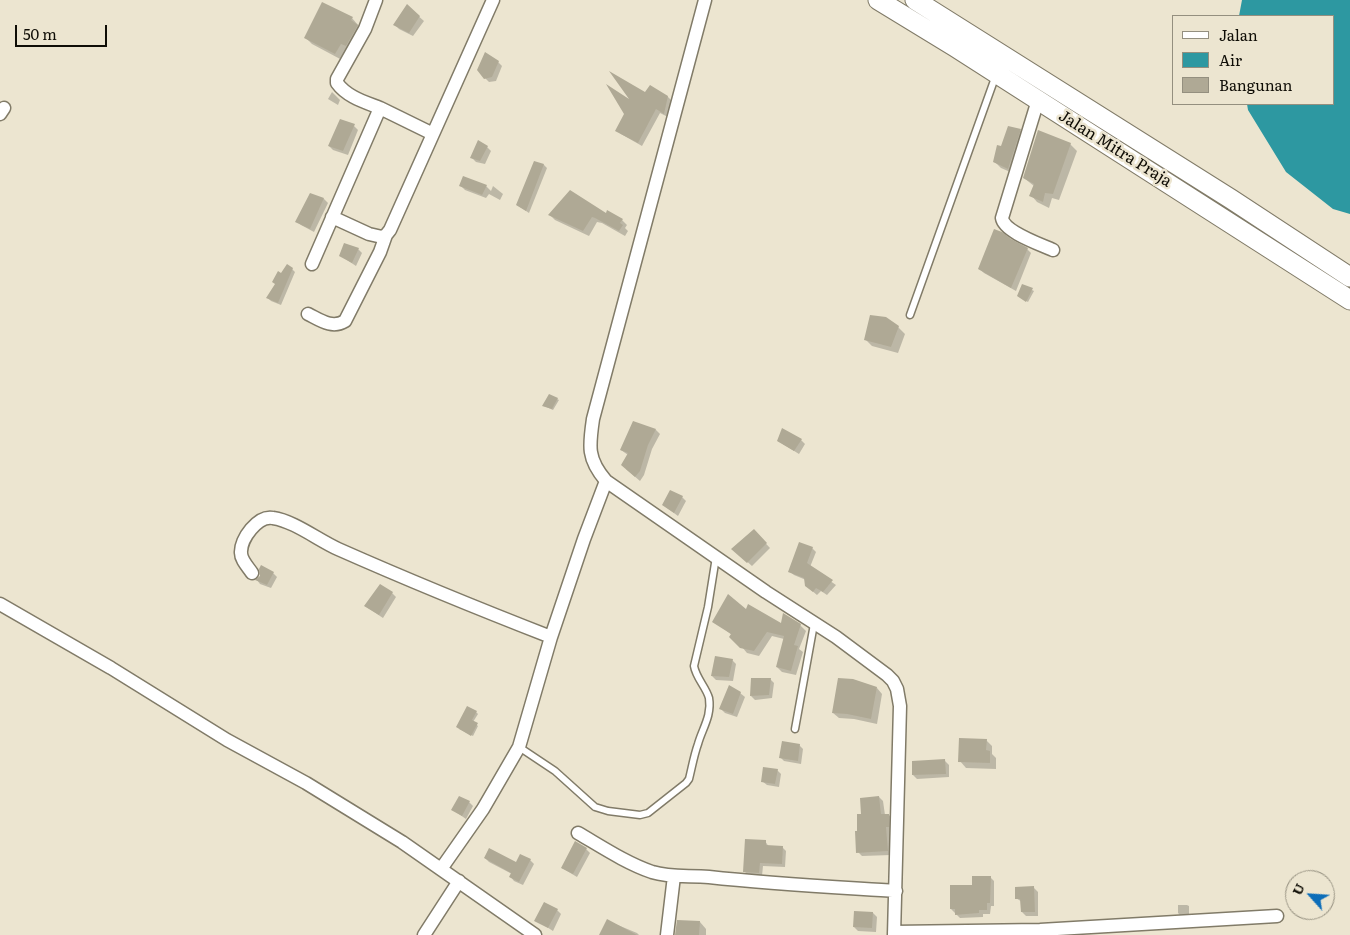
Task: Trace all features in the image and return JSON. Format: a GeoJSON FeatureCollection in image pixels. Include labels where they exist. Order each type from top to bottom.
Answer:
{"type":"FeatureCollection","features":[{"type":"Feature","properties":{"kind":"street"},"geometry":{"type":"LineString","coordinates":[[376,0],[365,29],[337,80],[337,84],[355,98],[433,134]]}},
{"type":"Feature","properties":{"kind":"street"},"geometry":{"type":"LineString","coordinates":[[308,314],[329,324],[336,325],[345,320],[358,299],[493,0]]}},
{"type":"Feature","properties":{"kind":"street"},"geometry":{"type":"LineString","coordinates":[[704,0],[594,419],[590,440],[590,453],[598,472],[606,481],[716,558],[836,637],[893,681],[899,696],[894,934],[1040,930],[1277,916]]}},
{"type":"Feature","properties":{"kind":"street","name":"Jalan Mitra Praja"},"geometry":{"type":"LineString","coordinates":[[878,0],[1238,227],[1350,300]]}},
{"type":"Feature","properties":{"kind":"street","name":"Jalan Mitra Praja"},"geometry":{"type":"LineString","coordinates":[[915,0],[1231,199],[1350,277]]}},
{"type":"Feature","properties":{"kind":"street"},"geometry":{"type":"LineString","coordinates":[[1038,100],[1002,218],[1005,226],[1053,250]]}},
{"type":"Feature","properties":{"kind":"street"},"geometry":{"type":"LineString","coordinates":[[312,264],[380,108]]}},
{"type":"Feature","properties":{"kind":"street"},"geometry":{"type":"LineString","coordinates":[[332,217],[370,234],[376,236],[386,235]]}},
{"type":"Feature","properties":{"kind":"street"},"geometry":{"type":"LineString","coordinates":[[441,869],[483,809],[519,747],[551,637],[606,481]]}},
{"type":"Feature","properties":{"kind":"street"},"geometry":{"type":"LineString","coordinates":[[252,572],[241,557],[240,551],[254,524],[264,518],[272,518],[288,523],[335,548],[460,602],[551,637]]}},
{"type":"Feature","properties":{"kind":"street"},"geometry":{"type":"LineString","coordinates":[[0,604],[111,668],[227,740],[306,783],[402,842],[528,932],[535,935]]}},
{"type":"Feature","properties":{"kind":"street"},"geometry":{"type":"LineString","coordinates":[[578,833],[639,867],[674,876],[896,891]]}},
{"type":"Feature","properties":{"kind":"street"},"geometry":{"type":"LineString","coordinates":[[667,935],[674,876]]}},
{"type":"Feature","properties":{"kind":"street"},"geometry":{"type":"LineString","coordinates":[[424,935],[459,881]]}},
{"type":"Feature","properties":{"kind":"lane"},"geometry":{"type":"LineString","coordinates":[[910,316],[996,74]]}},
{"type":"Feature","properties":{"kind":"lane"},"geometry":{"type":"LineString","coordinates":[[519,747],[555,771],[595,807],[608,811],[640,815],[648,813],[686,783],[698,742],[707,723],[708,698],[694,666],[708,607],[716,558]]}},
{"type":"Feature","properties":{"kind":"lane"},"geometry":{"type":"LineString","coordinates":[[795,729],[814,624]]}},
{"type":"Feature","properties":{"kind":"water"},"geometry":{"type":"Polygon","coordinates":[[[1242,0],[1350,0],[1350,214],[1333,209],[1286,172],[1248,110],[1247,105],[1335,105],[1335,15],[1239,15],[1242,0]]]}},
{"type":"Feature","properties":{"kind":"building"},"geometry":{"type":"Polygon","coordinates":[[[322,2],[353,17],[351,20],[358,25],[346,46],[341,44],[335,54],[304,38],[322,2]]]}},
{"type":"Feature","properties":{"kind":"building"},"geometry":{"type":"Polygon","coordinates":[[[407,4],[420,16],[409,33],[393,25],[407,4]]]}},
{"type":"Feature","properties":{"kind":"building"},"geometry":{"type":"Polygon","coordinates":[[[485,52],[499,61],[492,77],[484,79],[477,70],[485,52]]]}},
{"type":"Feature","properties":{"kind":"building"},"geometry":{"type":"Polygon","coordinates":[[[609,71],[645,92],[650,85],[668,96],[664,114],[656,109],[638,143],[615,131],[624,114],[606,84],[629,99],[609,71]]]}},
{"type":"Feature","properties":{"kind":"building"},"geometry":{"type":"Polygon","coordinates":[[[340,119],[355,124],[343,151],[328,146],[340,119]]]}},
{"type":"Feature","properties":{"kind":"building"},"geometry":{"type":"Polygon","coordinates":[[[1008,126],[1021,129],[1008,169],[993,162],[997,145],[1001,146],[1008,126]]]}},
{"type":"Feature","properties":{"kind":"building"},"geometry":{"type":"Polygon","coordinates":[[[1038,130],[1071,143],[1053,194],[1045,193],[1043,202],[1029,196],[1034,184],[1023,178],[1038,130]]]}},
{"type":"Feature","properties":{"kind":"building"},"geometry":{"type":"Polygon","coordinates":[[[478,140],[488,146],[480,161],[470,158],[478,140]]]}},
{"type":"Feature","properties":{"kind":"building"},"geometry":{"type":"Polygon","coordinates":[[[534,161],[544,164],[526,211],[516,205],[534,161]]]}},
{"type":"Feature","properties":{"kind":"building"},"geometry":{"type":"Polygon","coordinates":[[[463,176],[487,185],[482,195],[459,186],[463,176]]]}},
{"type":"Feature","properties":{"kind":"building"},"geometry":{"type":"Polygon","coordinates":[[[570,190],[606,213],[607,210],[623,219],[620,223],[623,225],[619,231],[592,217],[583,231],[548,215],[570,190]]]}},
{"type":"Feature","properties":{"kind":"building"},"geometry":{"type":"Polygon","coordinates":[[[310,193],[324,198],[310,229],[295,222],[310,193]]]}},
{"type":"Feature","properties":{"kind":"building"},"geometry":{"type":"Polygon","coordinates":[[[994,229],[1028,248],[1011,288],[978,269],[994,229]]]}},
{"type":"Feature","properties":{"kind":"building"},"geometry":{"type":"Polygon","coordinates":[[[344,243],[359,248],[352,263],[339,256],[344,243]]]}},
{"type":"Feature","properties":{"kind":"building"},"geometry":{"type":"Polygon","coordinates":[[[287,264],[293,268],[278,303],[266,298],[275,284],[272,282],[278,271],[281,273],[287,264]]]}},
{"type":"Feature","properties":{"kind":"building"},"geometry":{"type":"Polygon","coordinates":[[[1022,284],[1033,288],[1026,302],[1017,296],[1022,284]]]}},
{"type":"Feature","properties":{"kind":"building"},"geometry":{"type":"Polygon","coordinates":[[[870,315],[886,317],[899,326],[891,347],[864,340],[870,315]]]}},
{"type":"Feature","properties":{"kind":"building"},"geometry":{"type":"Polygon","coordinates":[[[549,394],[558,398],[552,409],[542,406],[549,394]]]}},
{"type":"Feature","properties":{"kind":"building"},"geometry":{"type":"Polygon","coordinates":[[[633,421],[656,429],[648,445],[640,471],[635,477],[621,465],[628,453],[620,450],[633,421]]]}},
{"type":"Feature","properties":{"kind":"building"},"geometry":{"type":"Polygon","coordinates":[[[782,428],[802,439],[794,451],[777,441],[782,428]]]}},
{"type":"Feature","properties":{"kind":"building"},"geometry":{"type":"Polygon","coordinates":[[[670,490],[683,496],[674,513],[662,505],[670,490]]]}},
{"type":"Feature","properties":{"kind":"building"},"geometry":{"type":"Polygon","coordinates":[[[754,529],[767,543],[747,563],[731,549],[754,529]]]}},
{"type":"Feature","properties":{"kind":"building"},"geometry":{"type":"Polygon","coordinates":[[[799,542],[813,547],[807,563],[833,580],[823,592],[816,588],[813,592],[805,586],[804,578],[788,572],[799,542]]]}},
{"type":"Feature","properties":{"kind":"building"},"geometry":{"type":"Polygon","coordinates":[[[261,565],[274,572],[267,585],[255,580],[260,576],[259,569],[261,565]]]}},
{"type":"Feature","properties":{"kind":"building"},"geometry":{"type":"Polygon","coordinates":[[[380,584],[393,592],[379,615],[364,606],[380,584]]]}},
{"type":"Feature","properties":{"kind":"building"},"geometry":{"type":"Polygon","coordinates":[[[728,594],[746,609],[748,604],[781,623],[783,613],[801,624],[794,645],[798,646],[791,671],[776,667],[784,636],[767,632],[754,651],[740,648],[729,637],[731,634],[712,622],[728,594]]]}},
{"type":"Feature","properties":{"kind":"building"},"geometry":{"type":"Polygon","coordinates":[[[715,656],[733,659],[729,677],[711,676],[715,656]]]}},
{"type":"Feature","properties":{"kind":"building"},"geometry":{"type":"Polygon","coordinates":[[[751,678],[771,678],[769,695],[750,696],[751,678]]]}},
{"type":"Feature","properties":{"kind":"building"},"geometry":{"type":"Polygon","coordinates":[[[838,678],[853,679],[877,687],[871,719],[832,713],[838,678]]]}},
{"type":"Feature","properties":{"kind":"building"},"geometry":{"type":"Polygon","coordinates":[[[729,685],[741,692],[733,714],[719,709],[729,685]]]}},
{"type":"Feature","properties":{"kind":"building"},"geometry":{"type":"Polygon","coordinates":[[[467,706],[477,711],[472,720],[478,723],[471,736],[456,727],[467,706]]]}},
{"type":"Feature","properties":{"kind":"building"},"geometry":{"type":"Polygon","coordinates":[[[959,738],[987,739],[986,750],[990,751],[990,763],[958,762],[959,738]]]}},
{"type":"Feature","properties":{"kind":"building"},"geometry":{"type":"Polygon","coordinates":[[[782,741],[800,744],[798,761],[779,758],[782,741]]]}},
{"type":"Feature","properties":{"kind":"building"},"geometry":{"type":"Polygon","coordinates":[[[945,759],[946,774],[912,775],[912,761],[945,759]]]}},
{"type":"Feature","properties":{"kind":"building"},"geometry":{"type":"Polygon","coordinates":[[[763,767],[778,769],[775,784],[761,782],[763,767]]]}},
{"type":"Feature","properties":{"kind":"building"},"geometry":{"type":"Polygon","coordinates":[[[459,796],[470,801],[462,816],[451,810],[459,796]]]}},
{"type":"Feature","properties":{"kind":"building"},"geometry":{"type":"Polygon","coordinates":[[[879,796],[881,814],[889,814],[889,827],[886,827],[888,851],[856,853],[855,831],[857,831],[857,814],[861,814],[860,798],[879,796]]]}},
{"type":"Feature","properties":{"kind":"building"},"geometry":{"type":"Polygon","coordinates":[[[745,839],[766,840],[766,845],[783,846],[782,864],[760,863],[759,873],[743,872],[745,839]]]}},
{"type":"Feature","properties":{"kind":"building"},"geometry":{"type":"Polygon","coordinates":[[[575,841],[587,848],[573,874],[561,868],[575,841]]]}},
{"type":"Feature","properties":{"kind":"building"},"geometry":{"type":"Polygon","coordinates":[[[489,848],[516,862],[520,854],[531,859],[519,882],[509,877],[511,873],[484,858],[489,848]]]}},
{"type":"Feature","properties":{"kind":"building"},"geometry":{"type":"Polygon","coordinates":[[[972,876],[991,876],[990,903],[987,903],[987,910],[979,910],[979,913],[955,915],[955,909],[950,909],[950,885],[972,885],[972,876]]]}},
{"type":"Feature","properties":{"kind":"building"},"geometry":{"type":"Polygon","coordinates":[[[1034,886],[1035,912],[1021,912],[1020,899],[1015,899],[1015,887],[1034,886]]]}},
{"type":"Feature","properties":{"kind":"building"},"geometry":{"type":"Polygon","coordinates":[[[544,902],[558,909],[548,928],[534,921],[544,902]]]}},
{"type":"Feature","properties":{"kind":"building"},"geometry":{"type":"Polygon","coordinates":[[[854,911],[873,912],[872,928],[853,927],[854,911]]]}},
{"type":"Feature","properties":{"kind":"building"},"geometry":{"type":"Polygon","coordinates":[[[607,919],[637,935],[599,935],[607,919]]]}},
{"type":"Feature","properties":{"kind":"building"},"geometry":{"type":"Polygon","coordinates":[[[677,920],[700,921],[699,935],[675,935],[677,920]]]}}]}
